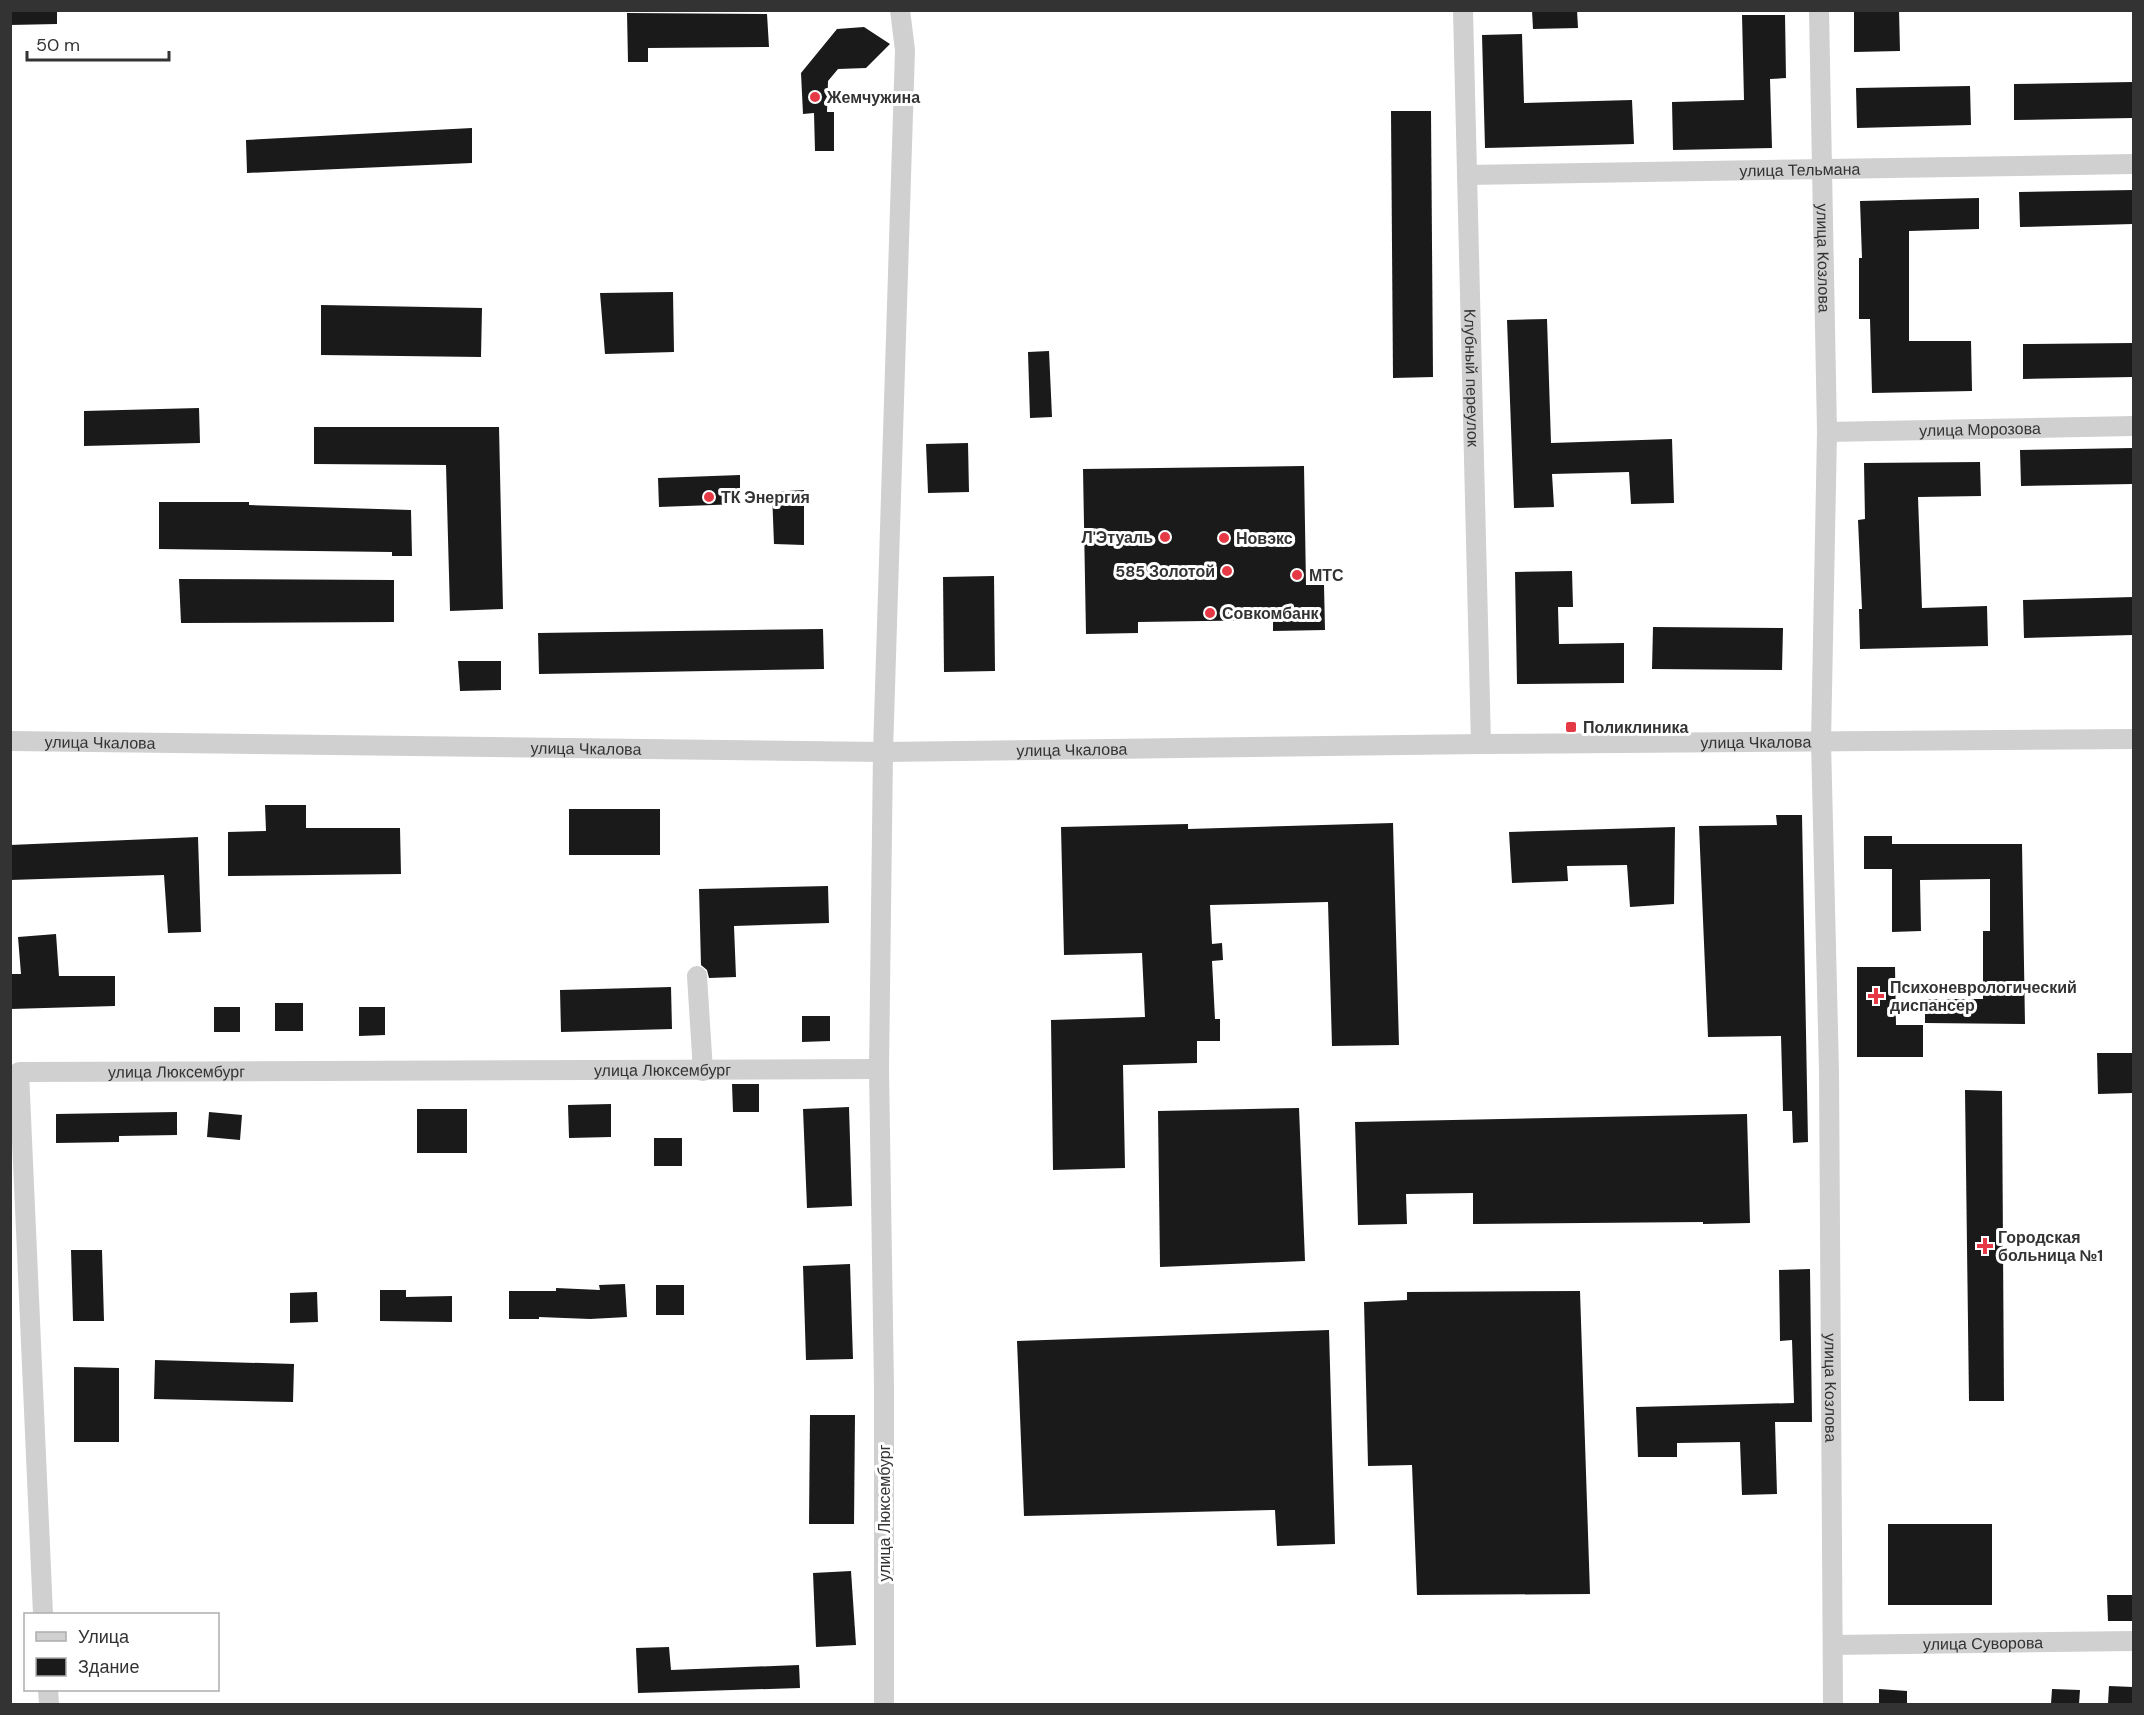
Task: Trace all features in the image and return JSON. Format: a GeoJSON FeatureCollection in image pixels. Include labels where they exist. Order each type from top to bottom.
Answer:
{"type":"FeatureCollection","features":[{"type":"Feature","properties":{"kind":"street","name":"улица Люксембург"},"geometry":{"type":"LineString","coordinates":[[884,1704],[884,1387],[879,1069],[883,752],[905,50],[900,10]]}},
{"type":"Feature","properties":{"kind":"street","name":"Клубный переулок"},"geometry":{"type":"LineString","coordinates":[[1463,10],[1481,744]]}},
{"type":"Feature","properties":{"kind":"street","name":"улица Козлова"},"geometry":{"type":"LineString","coordinates":[[1819,10],[1827,432],[1821,742],[1829,1071],[1833,1704]]}},
{"type":"Feature","properties":{"kind":"street","name":"улица Тельмана"},"geometry":{"type":"LineString","coordinates":[[1467,175],[2133,164]]}},
{"type":"Feature","properties":{"kind":"street","name":"улица Морозова"},"geometry":{"type":"LineString","coordinates":[[1827,432],[2133,426]]}},
{"type":"Feature","properties":{"kind":"street","name":"улица Чкалова"},"geometry":{"type":"LineString","coordinates":[[10,741],[883,752],[2133,739]]}},
{"type":"Feature","properties":{"kind":"street"},"geometry":{"type":"LineString","coordinates":[[697,976],[703,1071]]}},
{"type":"Feature","properties":{"kind":"street","name":"улица Люксембург"},"geometry":{"type":"LineString","coordinates":[[43,1613],[19,1072],[879,1069]]}},
{"type":"Feature","properties":{"kind":"street","name":"улица Суворова"},"geometry":{"type":"LineString","coordinates":[[1833,1645],[2133,1641]]}},
{"type":"Feature","properties":{"kind":"building"},"geometry":{"type":"Polygon","coordinates":[[[10,10],[57,10],[57,24],[10,25],[10,10]]]}},
{"type":"Feature","properties":{"kind":"building"},"geometry":{"type":"Polygon","coordinates":[[[1532,10],[1577,10],[1578,28],[1533,29],[1532,10]]]}},
{"type":"Feature","properties":{"kind":"building"},"geometry":{"type":"Polygon","coordinates":[[[1854,10],[1899,10],[1900,51],[1854,52],[1854,10]]]}},
{"type":"Feature","properties":{"kind":"building"},"geometry":{"type":"Polygon","coordinates":[[[627,13],[767,14],[769,47],[648,48],[648,62],[628,62],[627,13]]]}},
{"type":"Feature","properties":{"kind":"building"},"geometry":{"type":"Polygon","coordinates":[[[1742,15],[1785,15],[1786,78],[1770,79],[1772,148],[1673,150],[1672,102],[1744,100],[1742,15]]]}},
{"type":"Feature","properties":{"kind":"building"},"geometry":{"type":"Polygon","coordinates":[[[864,27],[890,44],[866,68],[838,69],[828,81],[827,112],[834,112],[834,151],[815,151],[814,113],[803,114],[801,73],[837,29],[864,27]]]}},
{"type":"Feature","properties":{"kind":"building"},"geometry":{"type":"Polygon","coordinates":[[[1522,34],[1524,103],[1632,100],[1634,144],[1485,148],[1482,35],[1522,34]]]}},
{"type":"Feature","properties":{"kind":"building"},"geometry":{"type":"Polygon","coordinates":[[[2133,82],[2133,118],[2014,120],[2014,84],[2133,82]]]}},
{"type":"Feature","properties":{"kind":"building"},"geometry":{"type":"Polygon","coordinates":[[[1970,86],[1971,125],[1857,128],[1856,88],[1970,86]]]}},
{"type":"Feature","properties":{"kind":"building"},"geometry":{"type":"Polygon","coordinates":[[[1391,111],[1431,111],[1433,377],[1393,378],[1391,111]]]}},
{"type":"Feature","properties":{"kind":"building"},"geometry":{"type":"Polygon","coordinates":[[[472,128],[472,163],[247,173],[246,140],[472,128]]]}},
{"type":"Feature","properties":{"kind":"building"},"geometry":{"type":"Polygon","coordinates":[[[2133,190],[2133,224],[2020,227],[2019,192],[2133,190]]]}},
{"type":"Feature","properties":{"kind":"building"},"geometry":{"type":"Polygon","coordinates":[[[1979,198],[1979,229],[1909,231],[1909,341],[1971,341],[1972,391],[1872,393],[1870,319],[1859,319],[1859,258],[1862,258],[1860,201],[1979,198]]]}},
{"type":"Feature","properties":{"kind":"building"},"geometry":{"type":"Polygon","coordinates":[[[673,292],[674,352],[605,354],[600,293],[673,292]]]}},
{"type":"Feature","properties":{"kind":"building"},"geometry":{"type":"Polygon","coordinates":[[[321,305],[482,308],[481,357],[321,355],[321,305]]]}},
{"type":"Feature","properties":{"kind":"building"},"geometry":{"type":"Polygon","coordinates":[[[1547,319],[1551,443],[1672,439],[1674,503],[1631,504],[1629,472],[1552,474],[1554,507],[1514,508],[1507,320],[1547,319]]]}},
{"type":"Feature","properties":{"kind":"building"},"geometry":{"type":"Polygon","coordinates":[[[2133,343],[2133,377],[2023,379],[2023,344],[2133,343]]]}},
{"type":"Feature","properties":{"kind":"building"},"geometry":{"type":"Polygon","coordinates":[[[1049,351],[1052,417],[1030,418],[1028,352],[1049,351]]]}},
{"type":"Feature","properties":{"kind":"building"},"geometry":{"type":"Polygon","coordinates":[[[199,408],[200,443],[84,446],[84,411],[199,408]]]}},
{"type":"Feature","properties":{"kind":"building"},"geometry":{"type":"Polygon","coordinates":[[[314,427],[499,427],[503,609],[450,611],[446,465],[314,464],[314,427]]]}},
{"type":"Feature","properties":{"kind":"building"},"geometry":{"type":"Polygon","coordinates":[[[968,443],[969,492],[928,493],[926,444],[968,443]]]}},
{"type":"Feature","properties":{"kind":"building"},"geometry":{"type":"Polygon","coordinates":[[[2133,448],[2133,484],[2021,486],[2020,450],[2133,448]]]}},
{"type":"Feature","properties":{"kind":"building"},"geometry":{"type":"Polygon","coordinates":[[[1980,462],[1981,496],[1918,497],[1922,608],[1987,606],[1988,646],[1860,649],[1859,609],[1862,609],[1858,520],[1865,519],[1864,463],[1980,462]]]}},
{"type":"Feature","properties":{"kind":"building"},"geometry":{"type":"Polygon","coordinates":[[[1304,466],[1306,585],[1324,585],[1325,630],[1273,631],[1273,620],[1138,622],[1138,633],[1086,634],[1083,469],[1304,466]]]}},
{"type":"Feature","properties":{"kind":"building","name":"ТК Энергия"},"geometry":{"type":"Polygon","coordinates":[[[740,475],[740,504],[659,507],[658,478],[740,475]]]}},
{"type":"Feature","properties":{"kind":"building"},"geometry":{"type":"Polygon","coordinates":[[[804,490],[804,545],[774,544],[772,492],[804,490]]]}},
{"type":"Feature","properties":{"kind":"building"},"geometry":{"type":"Polygon","coordinates":[[[159,502],[249,502],[249,505],[411,510],[412,556],[392,556],[392,552],[159,549],[159,502]]]}},
{"type":"Feature","properties":{"kind":"building"},"geometry":{"type":"Polygon","coordinates":[[[1572,571],[1573,607],[1558,607],[1559,644],[1624,643],[1624,683],[1517,684],[1515,572],[1572,571]]]}},
{"type":"Feature","properties":{"kind":"building"},"geometry":{"type":"Polygon","coordinates":[[[994,576],[995,671],[944,672],[943,577],[994,576]]]}},
{"type":"Feature","properties":{"kind":"building"},"geometry":{"type":"Polygon","coordinates":[[[179,579],[394,580],[394,622],[181,623],[179,579]]]}},
{"type":"Feature","properties":{"kind":"building"},"geometry":{"type":"Polygon","coordinates":[[[2133,597],[2133,635],[2024,638],[2023,600],[2133,597]]]}},
{"type":"Feature","properties":{"kind":"building"},"geometry":{"type":"Polygon","coordinates":[[[1653,627],[1783,628],[1782,670],[1652,669],[1653,627]]]}},
{"type":"Feature","properties":{"kind":"building"},"geometry":{"type":"Polygon","coordinates":[[[823,629],[824,669],[539,674],[538,633],[823,629]]]}},
{"type":"Feature","properties":{"kind":"building"},"geometry":{"type":"Polygon","coordinates":[[[458,661],[501,661],[501,690],[460,691],[458,661]]]}},
{"type":"Feature","properties":{"kind":"building"},"geometry":{"type":"Polygon","coordinates":[[[265,805],[306,805],[306,828],[400,828],[401,874],[228,876],[228,832],[266,831],[265,805]]]}},
{"type":"Feature","properties":{"kind":"building"},"geometry":{"type":"Polygon","coordinates":[[[569,809],[660,809],[660,855],[569,855],[569,809]]]}},
{"type":"Feature","properties":{"kind":"building"},"geometry":{"type":"Polygon","coordinates":[[[1776,815],[1802,815],[1808,1142],[1793,1143],[1792,1111],[1783,1111],[1781,1036],[1708,1037],[1699,826],[1777,825],[1776,815]]]}},
{"type":"Feature","properties":{"kind":"building"},"geometry":{"type":"Polygon","coordinates":[[[1393,823],[1399,1045],[1332,1046],[1328,902],[1210,905],[1212,944],[1222,943],[1223,960],[1212,961],[1215,1019],[1220,1019],[1220,1041],[1197,1041],[1197,1063],[1123,1065],[1125,1168],[1053,1170],[1051,1020],[1145,1017],[1142,953],[1064,955],[1061,827],[1188,824],[1188,829],[1393,823]]]}},
{"type":"Feature","properties":{"kind":"building"},"geometry":{"type":"Polygon","coordinates":[[[1675,827],[1674,904],[1630,907],[1627,865],[1567,866],[1568,881],[1512,883],[1509,832],[1675,827]]]}},
{"type":"Feature","properties":{"kind":"building"},"geometry":{"type":"Polygon","coordinates":[[[1864,836],[1892,836],[1892,844],[2022,844],[2025,1024],[1925,1023],[1925,999],[1983,999],[1983,931],[1990,931],[1990,879],[1920,880],[1921,931],[1892,932],[1892,869],[1864,869],[1864,836]]]}},
{"type":"Feature","properties":{"kind":"building"},"geometry":{"type":"Polygon","coordinates":[[[198,837],[201,932],[168,933],[164,875],[10,880],[10,845],[198,837]]]}},
{"type":"Feature","properties":{"kind":"building"},"geometry":{"type":"Polygon","coordinates":[[[828,886],[829,923],[734,926],[736,977],[709,978],[707,970],[701,965],[699,889],[828,886]]]}},
{"type":"Feature","properties":{"kind":"building"},"geometry":{"type":"Polygon","coordinates":[[[56,934],[59,976],[115,976],[115,1006],[10,1009],[10,974],[21,974],[18,937],[56,934]]]}},
{"type":"Feature","properties":{"kind":"building","name":"Психоневрологический диспансер"},"geometry":{"type":"Polygon","coordinates":[[[1857,967],[1895,967],[1896,1025],[1923,1025],[1923,1057],[1857,1057],[1857,967]]]}},
{"type":"Feature","properties":{"kind":"building"},"geometry":{"type":"Polygon","coordinates":[[[671,987],[672,1029],[561,1032],[560,990],[671,987]]]}},
{"type":"Feature","properties":{"kind":"building"},"geometry":{"type":"Polygon","coordinates":[[[275,1003],[303,1003],[303,1031],[275,1031],[275,1003]]]}},
{"type":"Feature","properties":{"kind":"building"},"geometry":{"type":"Polygon","coordinates":[[[214,1007],[240,1007],[240,1032],[214,1032],[214,1007]]]}},
{"type":"Feature","properties":{"kind":"building"},"geometry":{"type":"Polygon","coordinates":[[[359,1007],[385,1007],[385,1035],[359,1036],[359,1007]]]}},
{"type":"Feature","properties":{"kind":"building"},"geometry":{"type":"Polygon","coordinates":[[[802,1016],[830,1016],[830,1041],[802,1042],[802,1016]]]}},
{"type":"Feature","properties":{"kind":"building"},"geometry":{"type":"Polygon","coordinates":[[[2097,1053],[2133,1053],[2133,1093],[2098,1094],[2097,1053]]]}},
{"type":"Feature","properties":{"kind":"building"},"geometry":{"type":"Polygon","coordinates":[[[732,1084],[759,1084],[759,1112],[733,1112],[732,1084]]]}},
{"type":"Feature","properties":{"kind":"building","name":"Городская больница №1"},"geometry":{"type":"Polygon","coordinates":[[[1965,1090],[2002,1091],[2004,1401],[1969,1401],[1965,1090]]]}},
{"type":"Feature","properties":{"kind":"building"},"geometry":{"type":"Polygon","coordinates":[[[611,1104],[611,1137],[569,1138],[568,1105],[611,1104]]]}},
{"type":"Feature","properties":{"kind":"building"},"geometry":{"type":"Polygon","coordinates":[[[849,1107],[852,1206],[807,1208],[803,1109],[849,1107]]]}},
{"type":"Feature","properties":{"kind":"building"},"geometry":{"type":"Polygon","coordinates":[[[1299,1108],[1305,1261],[1160,1267],[1158,1111],[1299,1108]]]}},
{"type":"Feature","properties":{"kind":"building"},"geometry":{"type":"Polygon","coordinates":[[[417,1109],[467,1109],[467,1153],[417,1153],[417,1109]]]}},
{"type":"Feature","properties":{"kind":"building"},"geometry":{"type":"Polygon","coordinates":[[[177,1112],[177,1135],[119,1136],[119,1142],[56,1143],[56,1114],[177,1112]]]}},
{"type":"Feature","properties":{"kind":"building"},"geometry":{"type":"Polygon","coordinates":[[[209,1112],[242,1115],[240,1140],[207,1137],[209,1112]]]}},
{"type":"Feature","properties":{"kind":"building"},"geometry":{"type":"Polygon","coordinates":[[[1747,1114],[1750,1223],[1473,1224],[1473,1193],[1406,1194],[1407,1224],[1358,1225],[1355,1122],[1747,1114]]]}},
{"type":"Feature","properties":{"kind":"building"},"geometry":{"type":"Polygon","coordinates":[[[654,1138],[682,1138],[682,1166],[654,1166],[654,1138]]]}},
{"type":"Feature","properties":{"kind":"building"},"geometry":{"type":"Polygon","coordinates":[[[71,1250],[102,1250],[104,1321],[73,1321],[71,1250]]]}},
{"type":"Feature","properties":{"kind":"building"},"geometry":{"type":"Polygon","coordinates":[[[850,1264],[853,1359],[806,1360],[803,1266],[850,1264]]]}},
{"type":"Feature","properties":{"kind":"building"},"geometry":{"type":"Polygon","coordinates":[[[1810,1269],[1812,1422],[1775,1422],[1777,1494],[1742,1495],[1740,1442],[1677,1443],[1677,1457],[1638,1457],[1636,1407],[1794,1403],[1792,1340],[1780,1341],[1779,1270],[1810,1269]]]}},
{"type":"Feature","properties":{"kind":"building"},"geometry":{"type":"Polygon","coordinates":[[[625,1284],[627,1317],[509,1319],[509,1291],[556,1291],[556,1288],[600,1290],[599,1285],[625,1284]]]}},
{"type":"Feature","properties":{"kind":"building"},"geometry":{"type":"Polygon","coordinates":[[[656,1285],[684,1285],[684,1315],[656,1315],[656,1285]]]}},
{"type":"Feature","properties":{"kind":"building"},"geometry":{"type":"Polygon","coordinates":[[[380,1290],[406,1290],[406,1297],[452,1296],[452,1322],[380,1321],[380,1290]]]}},
{"type":"Feature","properties":{"kind":"building"},"geometry":{"type":"Polygon","coordinates":[[[1580,1291],[1590,1594],[1417,1595],[1412,1465],[1368,1466],[1364,1302],[1407,1300],[1407,1292],[1580,1291]]]}},
{"type":"Feature","properties":{"kind":"building"},"geometry":{"type":"Polygon","coordinates":[[[317,1292],[318,1322],[290,1323],[290,1293],[317,1292]]]}},
{"type":"Feature","properties":{"kind":"building"},"geometry":{"type":"Polygon","coordinates":[[[1329,1330],[1335,1544],[1277,1546],[1275,1510],[1024,1516],[1017,1341],[1329,1330]]]}},
{"type":"Feature","properties":{"kind":"building"},"geometry":{"type":"Polygon","coordinates":[[[155,1360],[294,1364],[293,1402],[154,1399],[155,1360]]]}},
{"type":"Feature","properties":{"kind":"building"},"geometry":{"type":"Polygon","coordinates":[[[74,1367],[119,1368],[119,1442],[74,1442],[74,1367]]]}},
{"type":"Feature","properties":{"kind":"building"},"geometry":{"type":"Polygon","coordinates":[[[810,1415],[855,1415],[854,1524],[809,1524],[810,1415]]]}},
{"type":"Feature","properties":{"kind":"building"},"geometry":{"type":"Polygon","coordinates":[[[1888,1524],[1992,1524],[1992,1605],[1888,1605],[1888,1524]]]}},
{"type":"Feature","properties":{"kind":"building"},"geometry":{"type":"Polygon","coordinates":[[[851,1571],[856,1645],[816,1647],[813,1573],[851,1571]]]}},
{"type":"Feature","properties":{"kind":"building"},"geometry":{"type":"Polygon","coordinates":[[[2107,1595],[2133,1595],[2133,1621],[2108,1621],[2107,1595]]]}},
{"type":"Feature","properties":{"kind":"building"},"geometry":{"type":"Polygon","coordinates":[[[669,1647],[671,1670],[799,1665],[800,1688],[638,1693],[636,1648],[669,1647]]]}},
{"type":"Feature","properties":{"kind":"building"},"geometry":{"type":"Polygon","coordinates":[[[2109,1686],[2133,1687],[2133,1704],[2108,1704],[2109,1686]]]}},
{"type":"Feature","properties":{"kind":"building"},"geometry":{"type":"Polygon","coordinates":[[[1879,1689],[1907,1691],[1907,1704],[1879,1704],[1879,1689]]]}},
{"type":"Feature","properties":{"kind":"building"},"geometry":{"type":"Polygon","coordinates":[[[2052,1689],[2080,1690],[2079,1704],[2051,1704],[2052,1689]]]}},
{"type":"Feature","properties":{"kind":"place","name":"Жемчужина"},"geometry":{"type":"Point","coordinates":[815,97]}},
{"type":"Feature","properties":{"kind":"place","name":"ТК Энергия"},"geometry":{"type":"Point","coordinates":[709,497]}},
{"type":"Feature","properties":{"kind":"place","name":"Л'Этуаль"},"geometry":{"type":"Point","coordinates":[1165,537]}},
{"type":"Feature","properties":{"kind":"place","name":"Новэкс"},"geometry":{"type":"Point","coordinates":[1224,538]}},
{"type":"Feature","properties":{"kind":"place","name":"585 Золотой"},"geometry":{"type":"Point","coordinates":[1227,571]}},
{"type":"Feature","properties":{"kind":"place","name":"МТС"},"geometry":{"type":"Point","coordinates":[1297,575]}},
{"type":"Feature","properties":{"kind":"place","name":"Совкомбанк"},"geometry":{"type":"Point","coordinates":[1210,613]}},
{"type":"Feature","properties":{"kind":"place","name":"Поликлиника"},"geometry":{"type":"Point","coordinates":[1571,727]}},
{"type":"Feature","properties":{"kind":"place","name":"Психоневрологический диспансер"},"geometry":{"type":"Point","coordinates":[1876,996]}},
{"type":"Feature","properties":{"kind":"place","name":"Городская больница №1"},"geometry":{"type":"Point","coordinates":[1985,1246]}}]}
